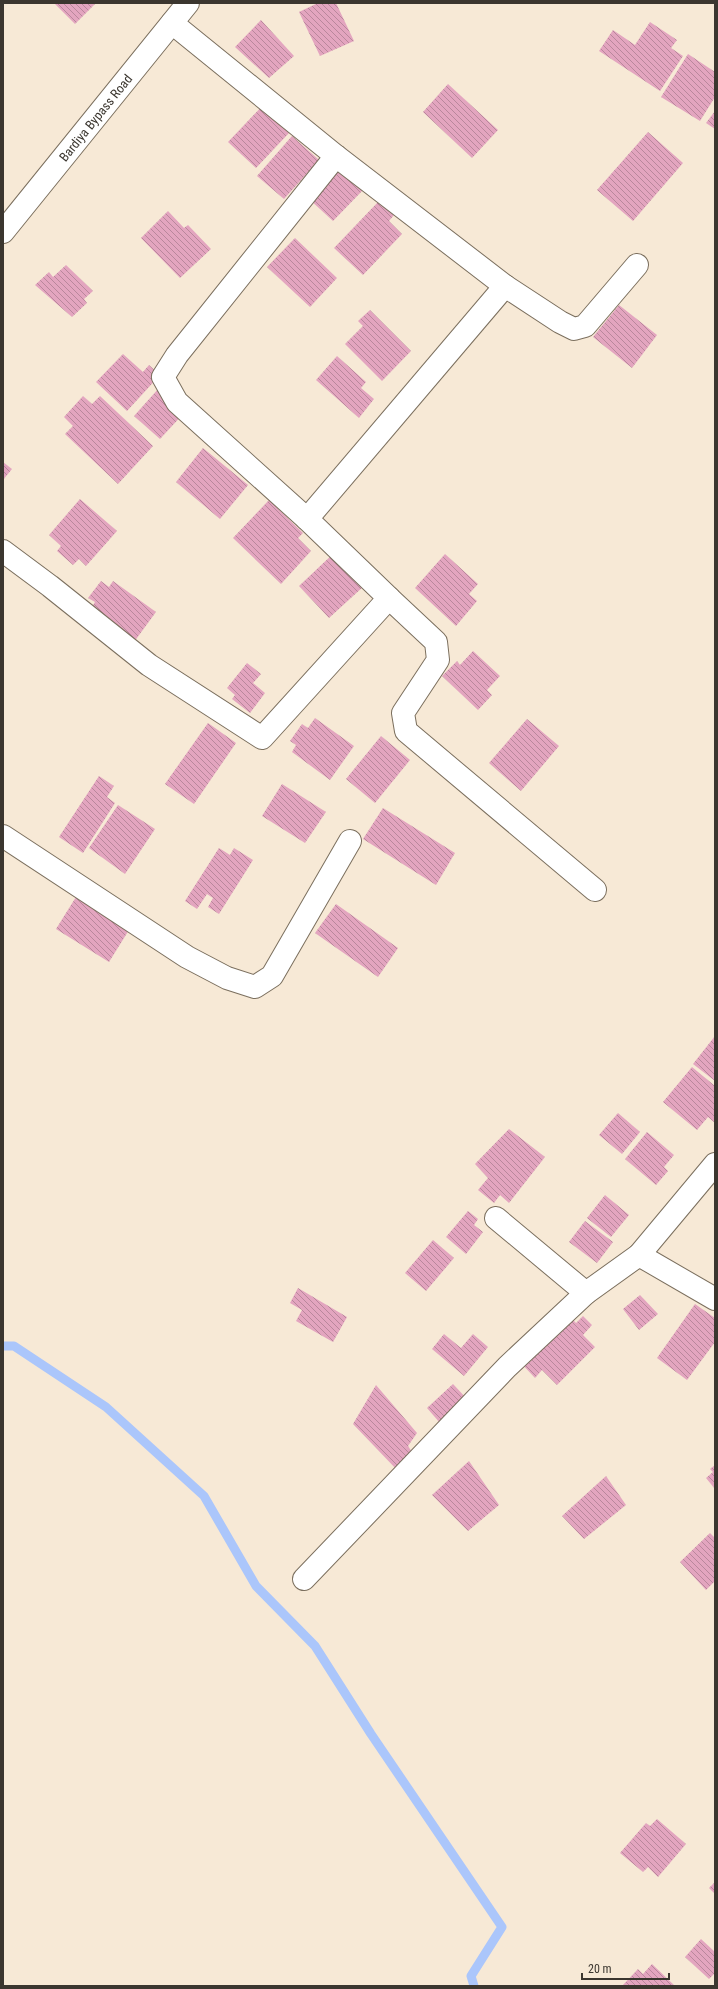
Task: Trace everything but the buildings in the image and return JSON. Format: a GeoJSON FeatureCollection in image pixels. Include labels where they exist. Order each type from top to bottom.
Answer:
{"type":"FeatureCollection","features":[{"type":"Feature","properties":{"kind":"street","name":"Bardiya Bypass Road"},"geometry":{"type":"LineString","coordinates":[[3,232],[188,3]]}},
{"type":"Feature","properties":{"kind":"street"},"geometry":{"type":"LineString","coordinates":[[172,23],[336,156],[505,286],[560,322],[574,329],[585,326],[637,265]]}},
{"type":"Feature","properties":{"kind":"street"},"geometry":{"type":"LineString","coordinates":[[336,156],[177,355],[163,377],[177,402],[307,519],[436,642],[438,660],[403,712],[406,731],[595,890]]}},
{"type":"Feature","properties":{"kind":"street"},"geometry":{"type":"LineString","coordinates":[[307,519],[505,286]]}},
{"type":"Feature","properties":{"kind":"street"},"geometry":{"type":"LineString","coordinates":[[3,552],[50,586],[149,664],[262,738],[389,598]]}},
{"type":"Feature","properties":{"kind":"street"},"geometry":{"type":"LineString","coordinates":[[3,836],[187,957],[227,978],[255,987],[272,976],[350,841]]}},
{"type":"Feature","properties":{"kind":"street"},"geometry":{"type":"LineString","coordinates":[[304,1579],[507,1367],[586,1293],[639,1255],[715,1164]]}},
{"type":"Feature","properties":{"kind":"street"},"geometry":{"type":"LineString","coordinates":[[496,1218],[586,1293]]}},
{"type":"Feature","properties":{"kind":"street"},"geometry":{"type":"LineString","coordinates":[[639,1255],[715,1299]]}},
{"type":"Feature","properties":{"kind":"waterway"},"geometry":{"type":"LineString","coordinates":[[3,1346],[14,1346],[106,1407],[204,1496],[256,1586],[315,1646],[371,1734],[502,1927],[471,1976],[474,1986]]}}]}
